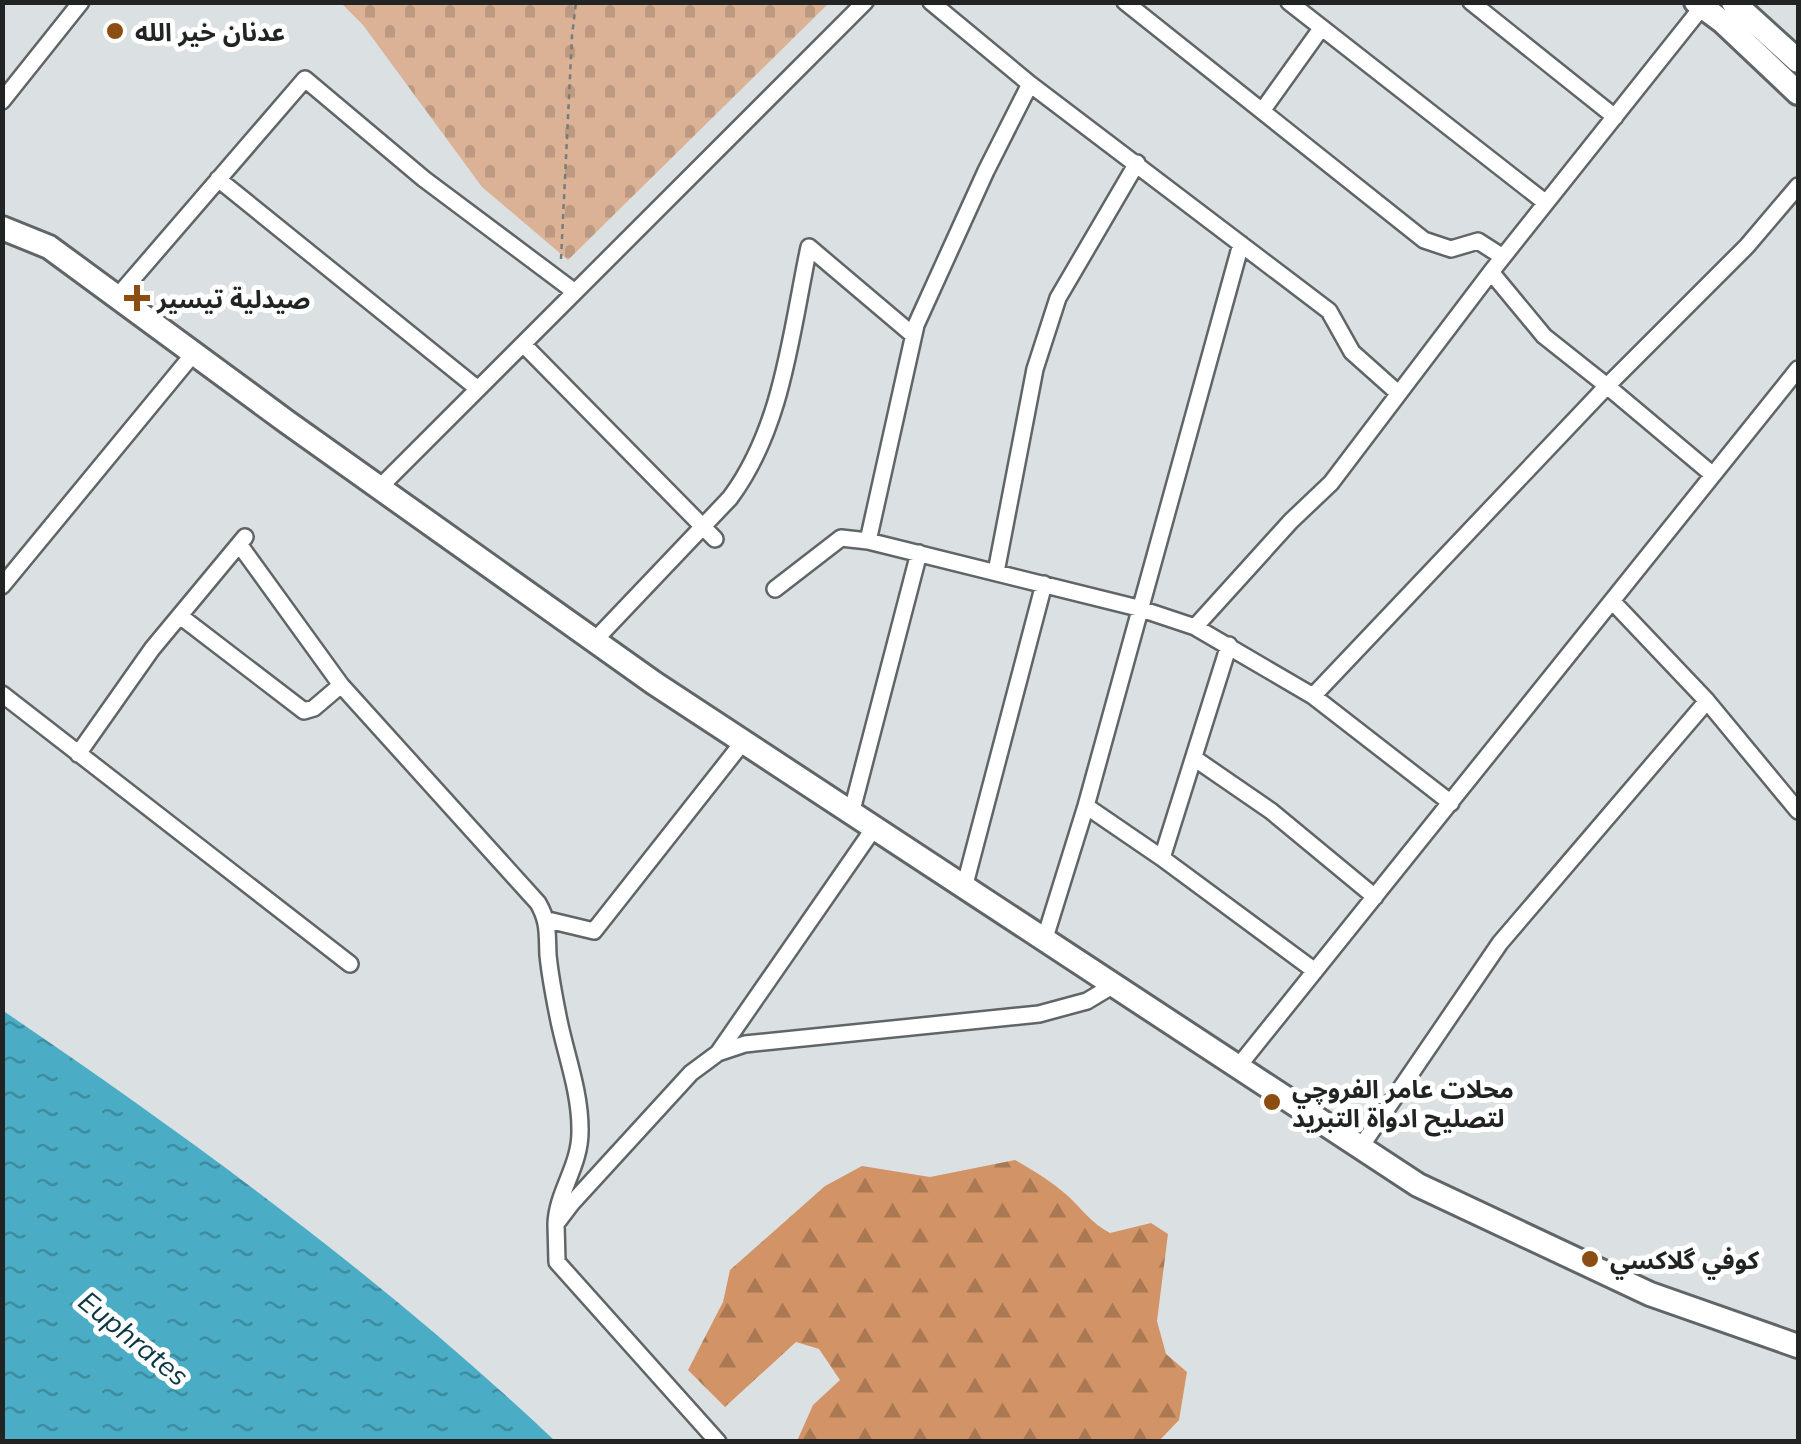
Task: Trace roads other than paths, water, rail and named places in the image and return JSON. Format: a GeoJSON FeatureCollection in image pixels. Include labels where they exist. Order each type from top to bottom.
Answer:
{"type":"FeatureCollection","features":[{"type":"Feature","properties":{"kind":"street"},"geometry":{"type":"LineString","coordinates":[[2,102],[81,2]]}},
{"type":"Feature","properties":{"kind":"street"},"geometry":{"type":"LineString","coordinates":[[379,488],[865,2]]}},
{"type":"Feature","properties":{"kind":"street"},"geometry":{"type":"LineString","coordinates":[[931,2],[1030,84],[1329,311],[1352,352],[1398,393]]}},
{"type":"Feature","properties":{"kind":"street"},"geometry":{"type":"LineString","coordinates":[[1126,2],[1424,240],[1450,249],[1478,241],[1503,257]]}},
{"type":"Feature","properties":{"kind":"street"},"geometry":{"type":"LineString","coordinates":[[1289,2],[1546,204]]}},
{"type":"Feature","properties":{"kind":"street"},"geometry":{"type":"LineString","coordinates":[[1471,2],[1615,117]]}},
{"type":"Feature","properties":{"kind":"street"},"geometry":{"type":"LineString","coordinates":[[1734,2],[1798,60]]}},
{"type":"Feature","properties":{"kind":"street"},"geometry":{"type":"LineString","coordinates":[[1195,627],[1290,521],[1331,483],[1699,5],[1798,93]]}},
{"type":"Feature","properties":{"kind":"street"},"geometry":{"type":"LineString","coordinates":[[1262,112],[1320,30]]}},
{"type":"Feature","properties":{"kind":"street"},"geometry":{"type":"LineString","coordinates":[[117,296],[304,79],[424,179],[575,292]]}},
{"type":"Feature","properties":{"kind":"street"},"geometry":{"type":"LineString","coordinates":[[868,540],[913,335],[986,171],[1030,84]]}},
{"type":"Feature","properties":{"kind":"street"},"geometry":{"type":"LineString","coordinates":[[996,572],[1035,368],[1058,298],[1137,162]]}},
{"type":"Feature","properties":{"kind":"street"},"geometry":{"type":"LineString","coordinates":[[218,179],[478,389]]}},
{"type":"Feature","properties":{"kind":"street"},"geometry":{"type":"LineString","coordinates":[[1313,696],[1607,386],[1747,246],[1798,186]]}},
{"type":"Feature","properties":{"kind":"street"},"geometry":{"type":"LineString","coordinates":[[2,228],[49,247],[594,641],[1418,1186],[1650,1294],[1798,1346]]}},
{"type":"Feature","properties":{"kind":"street"},"geometry":{"type":"LineString","coordinates":[[1044,941],[1086,806],[1241,244]]}},
{"type":"Feature","properties":{"kind":"street"},"geometry":{"type":"LineString","coordinates":[[594,641],[730,498],[748,474],[776,406],[808,247],[913,335]]}},
{"type":"Feature","properties":{"kind":"street"},"geometry":{"type":"LineString","coordinates":[[1491,272],[1544,336],[1714,475]]}},
{"type":"Feature","properties":{"kind":"street"},"geometry":{"type":"LineString","coordinates":[[524,344],[715,539]]}},
{"type":"Feature","properties":{"kind":"street"},"geometry":{"type":"LineString","coordinates":[[2,586],[194,353]]}},
{"type":"Feature","properties":{"kind":"street"},"geometry":{"type":"LineString","coordinates":[[1237,1068],[1798,370]]}},
{"type":"Feature","properties":{"kind":"street"},"geometry":{"type":"LineString","coordinates":[[775,589],[842,538],[868,540],[1138,608],[1195,627],[1313,696],[1451,802]]}},
{"type":"Feature","properties":{"kind":"street"},"geometry":{"type":"LineString","coordinates":[[78,754],[180,616],[242,541],[341,684],[538,904],[548,920],[551,970],[580,1130],[571,1180],[556,1204],[557,1262],[718,1442]]}},
{"type":"Feature","properties":{"kind":"street"},"geometry":{"type":"LineString","coordinates":[[852,814],[919,553]]}},
{"type":"Feature","properties":{"kind":"street"},"geometry":{"type":"LineString","coordinates":[[964,888],[1044,584]]}},
{"type":"Feature","properties":{"kind":"street"},"geometry":{"type":"LineString","coordinates":[[1613,602],[1707,702],[1798,810]]}},
{"type":"Feature","properties":{"kind":"street"},"geometry":{"type":"LineString","coordinates":[[180,616],[304,711],[314,708],[341,684]]}},
{"type":"Feature","properties":{"kind":"street"},"geometry":{"type":"LineString","coordinates":[[1162,858],[1229,645]]}},
{"type":"Feature","properties":{"kind":"street"},"geometry":{"type":"LineString","coordinates":[[2,694],[350,964]]}},
{"type":"Feature","properties":{"kind":"street"},"geometry":{"type":"LineString","coordinates":[[1360,1148],[1500,943],[1707,702]]}},
{"type":"Feature","properties":{"kind":"street"},"geometry":{"type":"LineString","coordinates":[[548,920],[594,931],[743,742]]}},
{"type":"Feature","properties":{"kind":"street"},"geometry":{"type":"LineString","coordinates":[[1194,758],[1271,811],[1374,897]]}},
{"type":"Feature","properties":{"kind":"street"},"geometry":{"type":"LineString","coordinates":[[1086,806],[1315,971]]}},
{"type":"Feature","properties":{"kind":"street"},"geometry":{"type":"LineString","coordinates":[[718,1053],[874,828]]}},
{"type":"Feature","properties":{"kind":"street"},"geometry":{"type":"LineString","coordinates":[[556,1224],[690,1073],[718,1053],[745,1044],[1039,1014],[1087,1001],[1112,986]]}},
{"type":"Feature","properties":{"kind":"water","name":"Euphrates"},"geometry":{"type":"Polygon","coordinates":[[[2,1010],[288,1215],[424,1325],[555,1441],[3,1441],[2,1010]]]}},
{"type":"Feature","properties":{"kind":"place","name":"عدنان خير الله"},"geometry":{"type":"Point","coordinates":[115,31]}},
{"type":"Feature","properties":{"kind":"place","name":"صيدلية تيسير"},"geometry":{"type":"Point","coordinates":[137,298]}},
{"type":"Feature","properties":{"kind":"place","name":"محلات عامر الفروچي لتصليح ادواة التبريد"},"geometry":{"type":"Point","coordinates":[1272,1102]}},
{"type":"Feature","properties":{"kind":"place","name":"كوفي گلاكسي"},"geometry":{"type":"Point","coordinates":[1590,1259]}}]}
